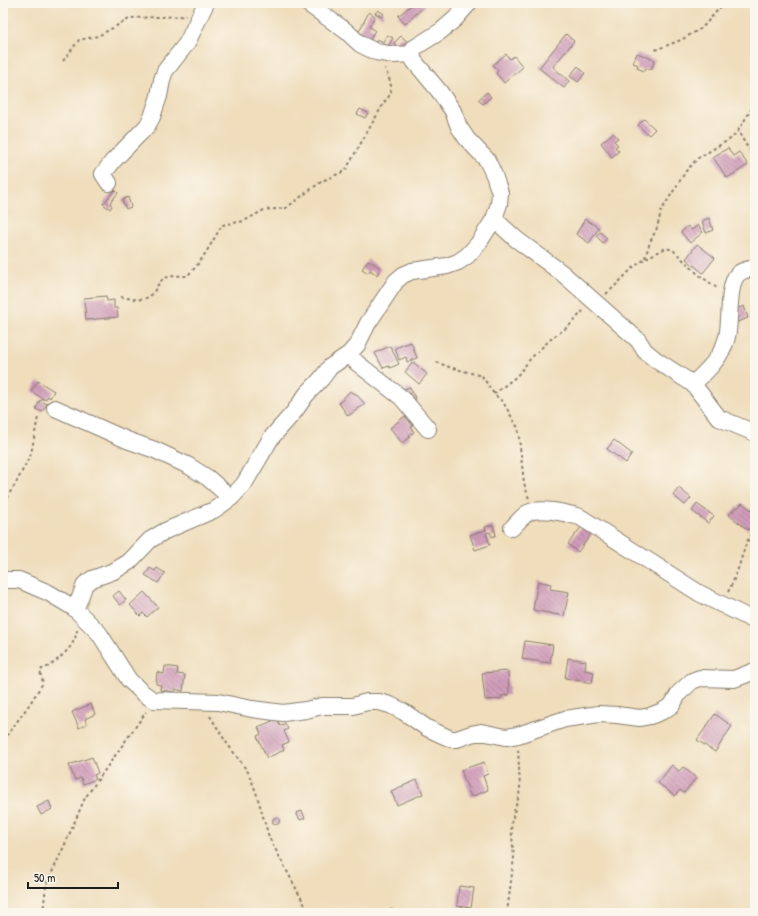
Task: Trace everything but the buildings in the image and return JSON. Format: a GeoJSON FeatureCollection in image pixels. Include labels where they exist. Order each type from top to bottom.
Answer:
{"type":"FeatureCollection","features":[{"type":"Feature","properties":{"kind":"street"},"geometry":{"type":"LineString","coordinates":[[307,3],[346,30],[360,44],[376,52],[394,55],[412,54]]}},
{"type":"Feature","properties":{"kind":"street"},"geometry":{"type":"LineString","coordinates":[[78,611],[78,603],[85,584],[92,579],[114,571],[129,562],[150,540],[164,531],[214,510],[231,498],[244,484],[271,438],[294,412],[306,395],[330,367],[349,354],[356,345],[368,323],[396,281],[403,275],[412,271],[447,266],[458,262],[467,256],[478,244],[494,220],[499,204],[500,193],[487,160],[467,139],[440,91],[414,61],[412,54],[414,48],[441,31],[470,3]]}},
{"type":"Feature","properties":{"kind":"street"},"geometry":{"type":"LineString","coordinates":[[109,183],[104,174],[113,161],[147,126],[159,96],[165,71],[187,43],[204,9]]}},
{"type":"Feature","properties":{"kind":"street"},"geometry":{"type":"LineString","coordinates":[[494,220],[516,239],[562,273],[638,340],[645,351],[693,384],[719,418],[755,433]]}},
{"type":"Feature","properties":{"kind":"street"},"geometry":{"type":"LineString","coordinates":[[693,384],[708,370],[719,355],[727,338],[733,283],[738,274],[755,268]]}},
{"type":"Feature","properties":{"kind":"street"},"geometry":{"type":"LineString","coordinates":[[349,354],[357,363],[402,398],[428,429]]}},
{"type":"Feature","properties":{"kind":"street"},"geometry":{"type":"LineString","coordinates":[[55,408],[189,466],[208,478],[231,498]]}},
{"type":"Feature","properties":{"kind":"street"},"geometry":{"type":"LineString","coordinates":[[512,528],[527,513],[559,511],[580,517],[700,593],[755,621]]}},
{"type":"Feature","properties":{"kind":"street"},"geometry":{"type":"LineString","coordinates":[[3,580],[19,580],[49,593],[78,611],[99,633],[129,680],[153,700],[218,702],[252,709],[284,713],[322,706],[353,706],[367,702],[379,702],[390,705],[404,712],[427,728],[451,739],[457,739],[481,732],[506,737],[518,735],[565,719],[592,715],[617,715],[640,718],[650,716],[663,711],[672,705],[680,693],[692,681],[700,678],[734,679],[755,671]]}},
{"type":"Feature","properties":{"kind":"path"},"geometry":{"type":"LineString","coordinates":[[655,50],[681,40],[702,28],[724,3]]}},
{"type":"Feature","properties":{"kind":"path"},"geometry":{"type":"LineString","coordinates":[[63,61],[79,40],[98,36],[131,18],[204,9]]}},
{"type":"Feature","properties":{"kind":"path"},"geometry":{"type":"LineString","coordinates":[[121,297],[145,299],[155,291],[163,279],[169,276],[187,276],[192,271],[222,225],[244,222],[264,210],[286,208],[322,181],[345,171],[385,101],[390,96],[392,90],[386,69],[376,52]]}},
{"type":"Feature","properties":{"kind":"path"},"geometry":{"type":"LineString","coordinates":[[645,258],[650,242],[657,228],[661,211],[686,171],[698,158],[732,138],[755,103]]}},
{"type":"Feature","properties":{"kind":"path"},"geometry":{"type":"LineString","coordinates":[[738,131],[746,145],[755,156]]}},
{"type":"Feature","properties":{"kind":"path"},"geometry":{"type":"LineString","coordinates":[[494,394],[517,376],[531,358],[552,338],[569,326],[586,307],[614,288],[632,268],[645,258],[666,248],[673,250],[699,274],[731,298]]}},
{"type":"Feature","properties":{"kind":"path"},"geometry":{"type":"LineString","coordinates":[[436,362],[482,376],[494,394],[503,402],[518,428],[524,483],[530,500],[527,513]]}},
{"type":"Feature","properties":{"kind":"path"},"geometry":{"type":"LineString","coordinates":[[3,503],[15,485],[31,454],[38,417]]}},
{"type":"Feature","properties":{"kind":"path"},"geometry":{"type":"LineString","coordinates":[[722,604],[736,575],[751,534],[755,530]]}},
{"type":"Feature","properties":{"kind":"path"},"geometry":{"type":"LineString","coordinates":[[3,741],[43,683],[40,674],[42,668],[50,666],[72,646],[76,638],[78,611]]}},
{"type":"Feature","properties":{"kind":"path"},"geometry":{"type":"LineString","coordinates":[[43,913],[46,885],[85,798],[153,700]]}},
{"type":"Feature","properties":{"kind":"path"},"geometry":{"type":"LineString","coordinates":[[200,701],[226,742],[248,772],[256,792],[269,837],[309,913]]}},
{"type":"Feature","properties":{"kind":"path"},"geometry":{"type":"LineString","coordinates":[[507,913],[514,858],[511,825],[520,787],[518,735]]}}]}
